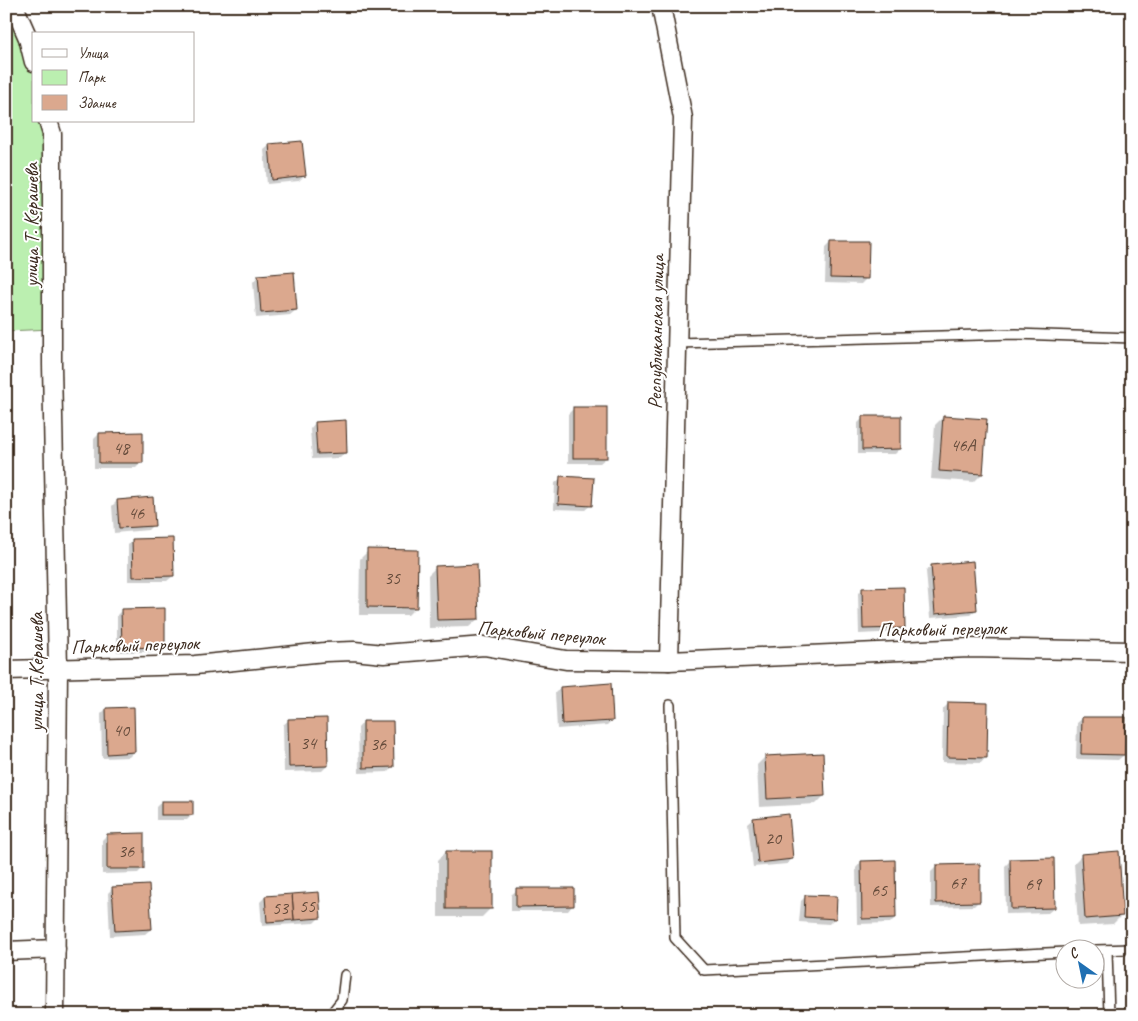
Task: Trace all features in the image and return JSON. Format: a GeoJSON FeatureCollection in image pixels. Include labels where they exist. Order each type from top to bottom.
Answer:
{"type":"FeatureCollection","features":[{"type":"Feature","properties":{"kind":"street"},"geometry":{"type":"LineString","coordinates":[[14,6],[28,38],[32,54]]}},
{"type":"Feature","properties":{"kind":"street","name":"Республиканская улица"},"geometry":{"type":"LineString","coordinates":[[661,6],[683,118],[669,661]]}},
{"type":"Feature","properties":{"kind":"street","name":"улица Т. Керашева"},"geometry":{"type":"LineString","coordinates":[[48,122],[52,134],[52,329]]}},
{"type":"Feature","properties":{"kind":"street","name":"улица Т.Керашева"},"geometry":{"type":"LineString","coordinates":[[52,329],[58,669],[55,1015]]}},
{"type":"Feature","properties":{"kind":"street","name":"Парковый переулок"},"geometry":{"type":"LineString","coordinates":[[6,670],[195,665],[325,652],[354,651],[384,654],[484,646],[566,660],[669,661],[969,648],[1132,651]]}},
{"type":"Feature","properties":{"kind":"street"},"geometry":{"type":"LineString","coordinates":[[6,951],[56,949]]}},
{"type":"Feature","properties":{"kind":"lane"},"geometry":{"type":"LineString","coordinates":[[678,343],[1016,334],[1132,338]]}},
{"type":"Feature","properties":{"kind":"lane"},"geometry":{"type":"LineString","coordinates":[[670,705],[675,938],[704,970],[1056,952]]}},
{"type":"Feature","properties":{"kind":"lane"},"geometry":{"type":"LineString","coordinates":[[1109,1015],[1107,950],[1132,950]]}},
{"type":"Feature","properties":{"kind":"lane"},"geometry":{"type":"LineString","coordinates":[[330,1015],[342,1000],[345,975]]}},
{"type":"Feature","properties":{"kind":"green space"},"geometry":{"type":"Polygon","coordinates":[[[6,6],[32,58],[32,122],[48,122],[52,329],[6,331],[6,6]]]}},
{"type":"Feature","properties":{"kind":"building"},"geometry":{"type":"Polygon","coordinates":[[[302,141],[306,176],[272,180],[269,144],[302,141]]]}},
{"type":"Feature","properties":{"kind":"building"},"geometry":{"type":"Polygon","coordinates":[[[831,241],[869,241],[868,279],[830,278],[831,241]]]}},
{"type":"Feature","properties":{"kind":"building"},"geometry":{"type":"Polygon","coordinates":[[[294,272],[297,310],[261,313],[258,275],[294,272]]]}},
{"type":"Feature","properties":{"kind":"building"},"geometry":{"type":"Polygon","coordinates":[[[573,407],[607,407],[607,458],[573,458],[573,407]]]}},
{"type":"Feature","properties":{"kind":"building"},"geometry":{"type":"Polygon","coordinates":[[[862,416],[901,416],[901,449],[862,450],[862,416]]]}},
{"type":"Feature","properties":{"kind":"building"},"geometry":{"type":"Polygon","coordinates":[[[943,416],[987,419],[983,474],[939,471],[943,416]]]}},
{"type":"Feature","properties":{"kind":"building"},"geometry":{"type":"Polygon","coordinates":[[[346,420],[347,453],[317,454],[315,422],[346,420]]]}},
{"type":"Feature","properties":{"kind":"building"},"geometry":{"type":"Polygon","coordinates":[[[143,432],[143,463],[99,463],[99,433],[143,432]]]}},
{"type":"Feature","properties":{"kind":"building"},"geometry":{"type":"Polygon","coordinates":[[[560,476],[594,478],[592,506],[558,504],[560,476]]]}},
{"type":"Feature","properties":{"kind":"building"},"geometry":{"type":"Polygon","coordinates":[[[153,497],[155,526],[119,528],[117,500],[153,497]]]}},
{"type":"Feature","properties":{"kind":"building"},"geometry":{"type":"Polygon","coordinates":[[[173,538],[174,576],[133,577],[132,539],[173,538]]]}},
{"type":"Feature","properties":{"kind":"building"},"geometry":{"type":"Polygon","coordinates":[[[367,549],[418,550],[417,608],[367,607],[367,549]]]}},
{"type":"Feature","properties":{"kind":"building"},"geometry":{"type":"Polygon","coordinates":[[[973,561],[977,610],[935,614],[931,565],[973,561]]]}},
{"type":"Feature","properties":{"kind":"building"},"geometry":{"type":"Polygon","coordinates":[[[477,564],[479,619],[437,620],[435,566],[477,564]]]}},
{"type":"Feature","properties":{"kind":"building"},"geometry":{"type":"Polygon","coordinates":[[[904,587],[905,628],[863,629],[862,588],[904,587]]]}},
{"type":"Feature","properties":{"kind":"building"},"geometry":{"type":"Polygon","coordinates":[[[165,608],[165,647],[122,648],[121,609],[165,608]]]}},
{"type":"Feature","properties":{"kind":"building"},"geometry":{"type":"Polygon","coordinates":[[[611,683],[613,721],[562,724],[560,687],[611,683]]]}},
{"type":"Feature","properties":{"kind":"building"},"geometry":{"type":"Polygon","coordinates":[[[948,702],[988,703],[987,758],[947,757],[948,702]]]}},
{"type":"Feature","properties":{"kind":"building"},"geometry":{"type":"Polygon","coordinates":[[[134,707],[135,752],[107,754],[106,708],[134,707]]]}},
{"type":"Feature","properties":{"kind":"building"},"geometry":{"type":"Polygon","coordinates":[[[1082,717],[1126,717],[1125,755],[1081,754],[1082,717]]]}},
{"type":"Feature","properties":{"kind":"building"},"geometry":{"type":"Polygon","coordinates":[[[327,718],[328,766],[289,767],[288,719],[327,718]]]}},
{"type":"Feature","properties":{"kind":"building"},"geometry":{"type":"Polygon","coordinates":[[[363,721],[393,721],[394,767],[363,768],[363,721]]]}},
{"type":"Feature","properties":{"kind":"building"},"geometry":{"type":"Polygon","coordinates":[[[823,753],[825,796],[767,799],[765,756],[823,753]]]}},
{"type":"Feature","properties":{"kind":"building"},"geometry":{"type":"Polygon","coordinates":[[[161,801],[193,801],[193,815],[161,815],[161,801]]]}},
{"type":"Feature","properties":{"kind":"building"},"geometry":{"type":"Polygon","coordinates":[[[789,814],[793,859],[758,863],[753,818],[789,814]]]}},
{"type":"Feature","properties":{"kind":"building"},"geometry":{"type":"Polygon","coordinates":[[[144,833],[144,869],[107,869],[107,834],[144,833]]]}},
{"type":"Feature","properties":{"kind":"building"},"geometry":{"type":"Polygon","coordinates":[[[446,851],[492,851],[492,909],[446,909],[446,851]]]}},
{"type":"Feature","properties":{"kind":"building"},"geometry":{"type":"Polygon","coordinates":[[[1119,851],[1123,916],[1085,919],[1081,854],[1119,851]]]}},
{"type":"Feature","properties":{"kind":"building"},"geometry":{"type":"Polygon","coordinates":[[[1054,858],[1055,908],[1011,909],[1010,859],[1054,858]]]}},
{"type":"Feature","properties":{"kind":"building"},"geometry":{"type":"Polygon","coordinates":[[[895,860],[896,918],[862,919],[861,861],[895,860]]]}},
{"type":"Feature","properties":{"kind":"building"},"geometry":{"type":"Polygon","coordinates":[[[980,864],[980,902],[936,903],[936,865],[980,864]]]}},
{"type":"Feature","properties":{"kind":"building"},"geometry":{"type":"Polygon","coordinates":[[[149,885],[152,929],[115,931],[112,887],[149,885]]]}},
{"type":"Feature","properties":{"kind":"building"},"geometry":{"type":"Polygon","coordinates":[[[516,888],[574,888],[574,906],[516,907],[516,888]]]}},
{"type":"Feature","properties":{"kind":"building"},"geometry":{"type":"Polygon","coordinates":[[[319,892],[321,918],[294,920],[292,894],[319,892]]]}},
{"type":"Feature","properties":{"kind":"building"},"geometry":{"type":"Polygon","coordinates":[[[292,894],[294,920],[267,922],[265,896],[292,894]]]}},
{"type":"Feature","properties":{"kind":"building"},"geometry":{"type":"Polygon","coordinates":[[[805,895],[837,896],[836,919],[804,917],[805,895]]]}}]}
